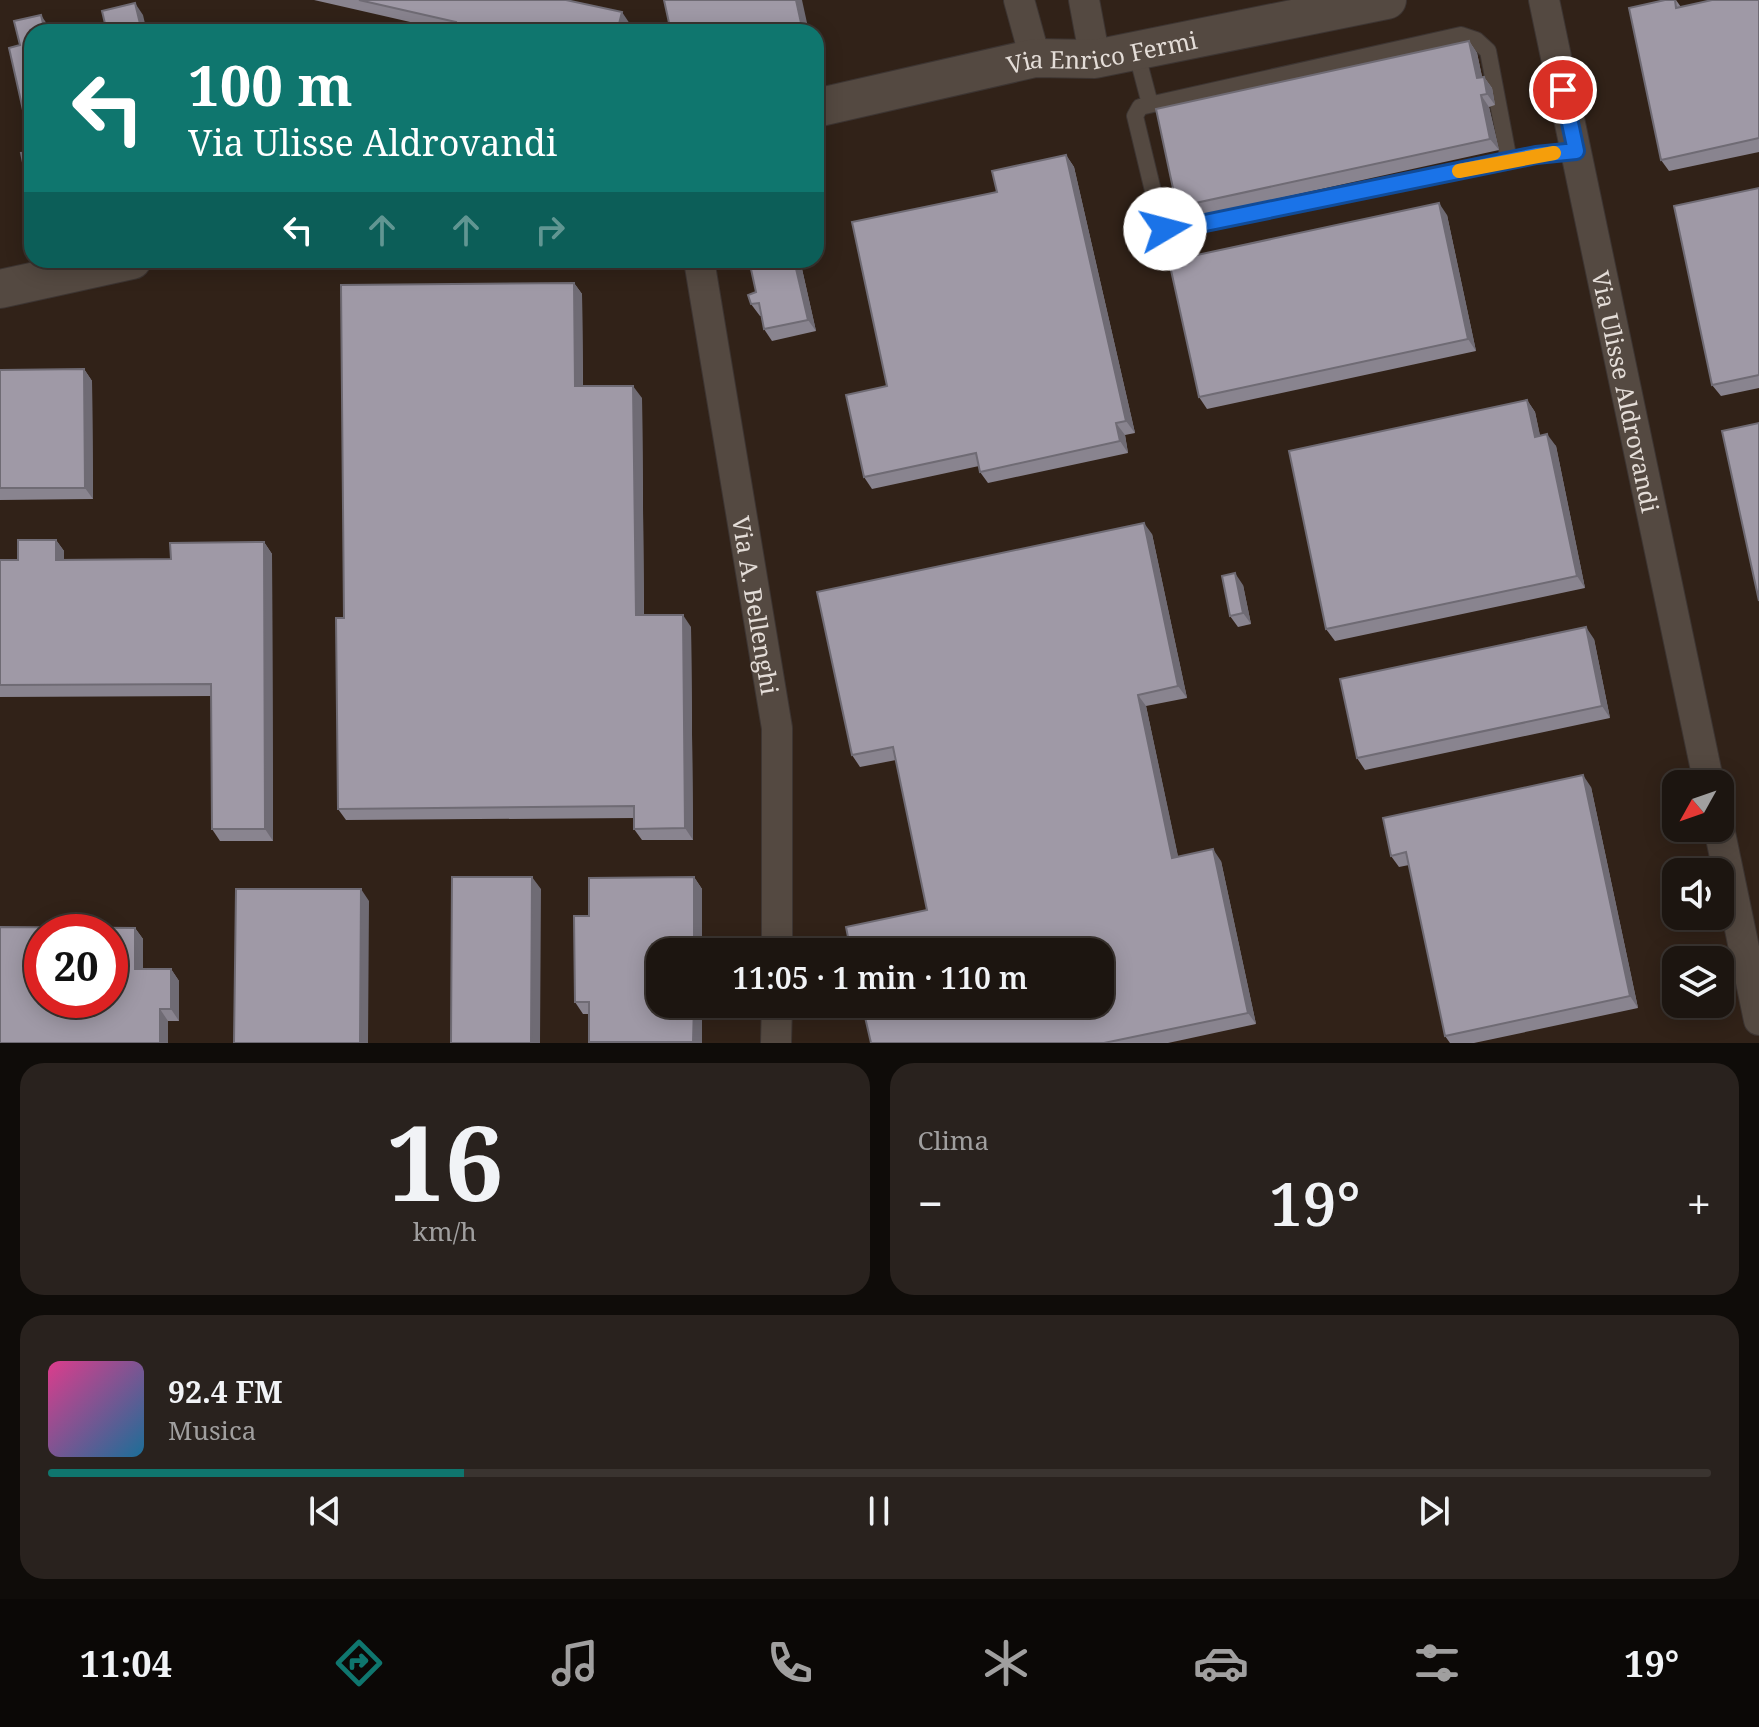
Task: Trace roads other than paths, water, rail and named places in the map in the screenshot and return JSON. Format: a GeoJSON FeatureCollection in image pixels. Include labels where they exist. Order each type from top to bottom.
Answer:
{"type":"FeatureCollection","features":[{"type":"Feature","properties":{"kind":"street"},"geometry":{"type":"LineString","coordinates":[[1019,0],[1035,58]]}},
{"type":"Feature","properties":{"kind":"street"},"geometry":{"type":"LineString","coordinates":[[1084,0],[1095,59]]}},
{"type":"Feature","properties":{"kind":"street","name":"Via Enrico Fermi"},"geometry":{"type":"LineString","coordinates":[[824,106],[1035,58],[1095,59],[1387,0]]}},
{"type":"Feature","properties":{"kind":"street","name":"Via Ulisse Aldrovandi"},"geometry":{"type":"LineString","coordinates":[[1544,0],[1706,770]]}},
{"type":"Feature","properties":{"kind":"street"},"geometry":{"type":"LineString","coordinates":[[0,289],[96,268]]}},
{"type":"Feature","properties":{"kind":"street","name":"Via A. Bellenghi"},"geometry":{"type":"LineString","coordinates":[[700,268],[777,728],[777,938]]}},
{"type":"Feature","properties":{"kind":"street"},"geometry":{"type":"LineString","coordinates":[[1722,842],[1759,1020]]}},
{"type":"Feature","properties":{"kind":"street"},"geometry":{"type":"LineString","coordinates":[[776,1043],[777,1018]]}},
{"type":"Feature","properties":{"kind":"lane"},"geometry":{"type":"LineString","coordinates":[[1509,161],[1488,51],[1476,40],[1461,35],[1150,104],[1140,107],[1135,116],[1161,224],[1171,230],[1509,161],[1576,151]]}},
{"type":"Feature","properties":{"kind":"lane"},"geometry":{"type":"LineString","coordinates":[[1136,51],[1150,104]]}}]}
